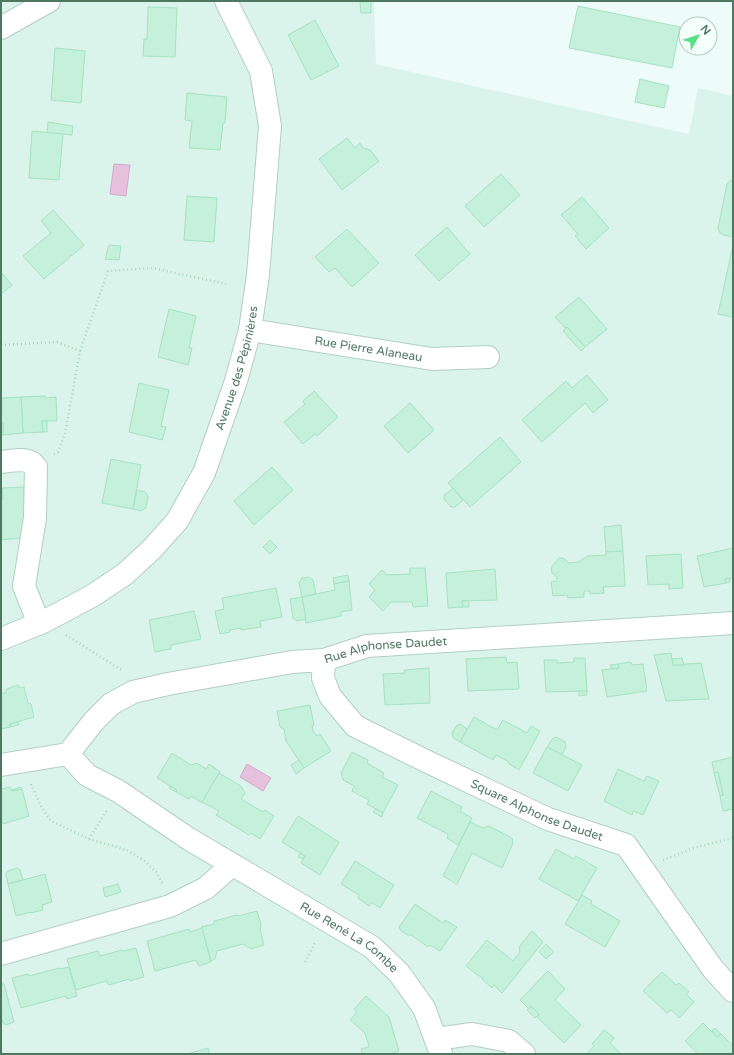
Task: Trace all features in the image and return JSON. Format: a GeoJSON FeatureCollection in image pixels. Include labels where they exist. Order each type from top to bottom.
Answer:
{"type":"FeatureCollection","features":[{"type":"Feature","properties":{"kind":"street"},"geometry":{"type":"LineString","coordinates":[[1,28],[50,1]]}},
{"type":"Feature","properties":{"kind":"street","name":"Avenue des Pépinières"},"geometry":{"type":"LineString","coordinates":[[1,639],[42,622],[92,596],[124,574],[152,549],[177,521],[204,473],[236,381],[250,330],[258,275],[270,126],[261,71],[226,1]]}},
{"type":"Feature","properties":{"kind":"street","name":"Rue Pierre Alaneau"},"geometry":{"type":"LineString","coordinates":[[250,330],[432,359],[488,356]]}},
{"type":"Feature","properties":{"kind":"street"},"geometry":{"type":"LineString","coordinates":[[1,462],[26,460],[30,461],[36,467],[35,518],[24,586],[42,622]]}},
{"type":"Feature","properties":{"kind":"street","name":"Rue Alphonse Daudet"},"geometry":{"type":"LineString","coordinates":[[68,754],[94,721],[111,704],[133,692],[168,684],[292,662],[324,660],[367,646],[733,623]]}},
{"type":"Feature","properties":{"kind":"street","name":"Square Alphonse Daudet"},"geometry":{"type":"LineString","coordinates":[[324,660],[323,678],[330,696],[355,726],[548,819],[626,845],[713,969],[733,991]]}},
{"type":"Feature","properties":{"kind":"street"},"geometry":{"type":"LineString","coordinates":[[1,764],[68,754]]}},
{"type":"Feature","properties":{"kind":"street","name":"Rue René La Combe"},"geometry":{"type":"LineString","coordinates":[[68,754],[87,775],[118,791],[189,839],[372,947],[399,973],[424,1008],[439,1047],[472,1034],[509,1041],[524,1054]]}},
{"type":"Feature","properties":{"kind":"street"},"geometry":{"type":"LineString","coordinates":[[1,954],[170,906],[206,888],[232,865]]}},
{"type":"Feature","properties":{"kind":"path"},"geometry":{"type":"LineString","coordinates":[[34,464],[58,452],[66,434],[80,350],[108,271],[152,268],[226,284]]}},
{"type":"Feature","properties":{"kind":"path"},"geometry":{"type":"LineString","coordinates":[[1,345],[57,342],[80,350]]}},
{"type":"Feature","properties":{"kind":"path"},"geometry":{"type":"LineString","coordinates":[[42,622],[127,674]]}},
{"type":"Feature","properties":{"kind":"path"},"geometry":{"type":"LineString","coordinates":[[30,779],[34,793],[42,808],[51,820],[89,839],[127,850],[146,862],[156,872],[165,888]]}},
{"type":"Feature","properties":{"kind":"path"},"geometry":{"type":"LineString","coordinates":[[89,839],[108,809]]}},
{"type":"Feature","properties":{"kind":"path"},"geometry":{"type":"LineString","coordinates":[[662,860],[694,848],[733,838]]}},
{"type":"Feature","properties":{"kind":"path"},"geometry":{"type":"LineString","coordinates":[[305,962],[318,938]]}},
{"type":"Feature","properties":{"kind":"shaded area"},"geometry":{"type":"Polygon","coordinates":[[[1,1],[374,1],[376,64],[689,134],[698,88],[733,96],[733,1054],[1,1054],[1,1]]]}},
{"type":"Feature","properties":{"kind":"shaded area"},"geometry":{"type":"Polygon","coordinates":[[[114,164],[130,165],[126,196],[110,194],[114,164]]]}},
{"type":"Feature","properties":{"kind":"shaded area"},"geometry":{"type":"Polygon","coordinates":[[[247,764],[271,778],[263,791],[240,777],[247,764]]]}},
{"type":"Feature","properties":{"kind":"building"},"geometry":{"type":"Polygon","coordinates":[[[371,1],[371,13],[361,13],[360,2],[371,1]]]}},
{"type":"Feature","properties":{"kind":"building"},"geometry":{"type":"Polygon","coordinates":[[[578,6],[678,27],[678,37],[672,68],[569,48],[578,6]]]}},
{"type":"Feature","properties":{"kind":"building"},"geometry":{"type":"Polygon","coordinates":[[[148,7],[177,8],[175,57],[143,56],[144,39],[147,39],[148,7]]]}},
{"type":"Feature","properties":{"kind":"building"},"geometry":{"type":"Polygon","coordinates":[[[315,20],[339,66],[311,80],[288,35],[315,20]]]}},
{"type":"Feature","properties":{"kind":"building"},"geometry":{"type":"Polygon","coordinates":[[[55,48],[85,51],[81,103],[51,100],[55,48]]]}},
{"type":"Feature","properties":{"kind":"building"},"geometry":{"type":"Polygon","coordinates":[[[640,79],[669,86],[664,108],[635,102],[640,79]]]}},
{"type":"Feature","properties":{"kind":"building"},"geometry":{"type":"Polygon","coordinates":[[[187,93],[227,97],[225,123],[223,123],[220,150],[189,148],[192,121],[185,120],[187,93]]]}},
{"type":"Feature","properties":{"kind":"building"},"geometry":{"type":"Polygon","coordinates":[[[48,122],[73,126],[72,135],[47,133],[48,122]]]}},
{"type":"Feature","properties":{"kind":"building"},"geometry":{"type":"Polygon","coordinates":[[[32,131],[63,134],[59,180],[29,178],[32,131]]]}},
{"type":"Feature","properties":{"kind":"building"},"geometry":{"type":"Polygon","coordinates":[[[347,138],[355,148],[360,143],[363,148],[370,150],[379,161],[342,190],[319,159],[347,138]]]}},
{"type":"Feature","properties":{"kind":"building"},"geometry":{"type":"Polygon","coordinates":[[[501,174],[520,195],[484,227],[465,206],[501,174]]]}},
{"type":"Feature","properties":{"kind":"building"},"geometry":{"type":"Polygon","coordinates":[[[733,179],[733,237],[720,233],[718,228],[727,184],[733,179]]]}},
{"type":"Feature","properties":{"kind":"building"},"geometry":{"type":"Polygon","coordinates":[[[187,196],[217,198],[214,242],[184,240],[187,196]]]}},
{"type":"Feature","properties":{"kind":"building"},"geometry":{"type":"Polygon","coordinates":[[[582,197],[609,228],[586,249],[575,236],[578,234],[561,215],[582,197]]]}},
{"type":"Feature","properties":{"kind":"building"},"geometry":{"type":"Polygon","coordinates":[[[53,210],[84,245],[44,279],[23,256],[51,233],[41,221],[53,210]]]}},
{"type":"Feature","properties":{"kind":"building"},"geometry":{"type":"Polygon","coordinates":[[[447,227],[470,254],[439,281],[415,255],[447,227]]]}},
{"type":"Feature","properties":{"kind":"building"},"geometry":{"type":"Polygon","coordinates":[[[347,229],[379,263],[352,287],[335,268],[329,272],[315,257],[347,229]]]}},
{"type":"Feature","properties":{"kind":"building"},"geometry":{"type":"Polygon","coordinates":[[[109,245],[121,246],[119,260],[105,259],[109,245]]]}},
{"type":"Feature","properties":{"kind":"building"},"geometry":{"type":"Polygon","coordinates":[[[733,245],[733,317],[718,314],[733,245]]]}},
{"type":"Feature","properties":{"kind":"building"},"geometry":{"type":"Polygon","coordinates":[[[1,272],[12,285],[1,294],[1,272]]]}},
{"type":"Feature","properties":{"kind":"building"},"geometry":{"type":"Polygon","coordinates":[[[579,297],[607,329],[585,347],[567,327],[565,328],[555,317],[579,297]]]}},
{"type":"Feature","properties":{"kind":"building"},"geometry":{"type":"Polygon","coordinates":[[[169,309],[196,316],[189,348],[192,348],[188,365],[158,357],[169,309]]]}},
{"type":"Feature","properties":{"kind":"building"},"geometry":{"type":"Polygon","coordinates":[[[567,327],[585,347],[581,351],[563,331],[567,327]]]}},
{"type":"Feature","properties":{"kind":"building"},"geometry":{"type":"Polygon","coordinates":[[[587,375],[608,400],[593,413],[585,403],[542,442],[522,420],[566,381],[572,388],[587,375]]]}},
{"type":"Feature","properties":{"kind":"building"},"geometry":{"type":"Polygon","coordinates":[[[139,383],[169,390],[161,426],[166,427],[162,440],[129,432],[139,383]]]}},
{"type":"Feature","properties":{"kind":"building"},"geometry":{"type":"Polygon","coordinates":[[[314,391],[338,417],[317,436],[315,434],[303,444],[284,422],[305,404],[303,401],[314,391]]]}},
{"type":"Feature","properties":{"kind":"building"},"geometry":{"type":"Polygon","coordinates":[[[45,396],[45,398],[56,397],[57,421],[42,421],[43,432],[23,433],[21,397],[45,396]]]}},
{"type":"Feature","properties":{"kind":"building"},"geometry":{"type":"Polygon","coordinates":[[[21,397],[23,433],[3,435],[3,423],[1,424],[1,398],[21,397]]]}},
{"type":"Feature","properties":{"kind":"building"},"geometry":{"type":"Polygon","coordinates":[[[410,403],[434,430],[408,453],[384,426],[410,403]]]}},
{"type":"Feature","properties":{"kind":"building"},"geometry":{"type":"Polygon","coordinates":[[[42,421],[47,421],[47,432],[43,432],[42,421]]]}},
{"type":"Feature","properties":{"kind":"building"},"geometry":{"type":"Polygon","coordinates":[[[3,423],[3,435],[1,435],[1,424],[3,423]]]}},
{"type":"Feature","properties":{"kind":"building"},"geometry":{"type":"Polygon","coordinates":[[[500,437],[521,462],[470,507],[448,483],[500,437]]]}},
{"type":"Feature","properties":{"kind":"building"},"geometry":{"type":"Polygon","coordinates":[[[111,459],[141,465],[133,509],[102,503],[111,459]]]}},
{"type":"Feature","properties":{"kind":"building"},"geometry":{"type":"Polygon","coordinates":[[[272,467],[293,490],[254,525],[234,501],[272,467]]]}},
{"type":"Feature","properties":{"kind":"building"},"geometry":{"type":"Polygon","coordinates":[[[24,487],[26,525],[23,538],[1,540],[1,500],[3,499],[2,488],[24,487]]]}},
{"type":"Feature","properties":{"kind":"building"},"geometry":{"type":"Polygon","coordinates":[[[1,488],[3,499],[1,500],[1,488]]]}},
{"type":"Feature","properties":{"kind":"building"},"geometry":{"type":"Polygon","coordinates":[[[453,488],[463,500],[455,507],[451,507],[444,499],[444,495],[453,488]]]}},
{"type":"Feature","properties":{"kind":"building"},"geometry":{"type":"Polygon","coordinates":[[[137,490],[145,492],[148,496],[146,508],[141,511],[133,509],[137,490]]]}},
{"type":"Feature","properties":{"kind":"building"},"geometry":{"type":"Polygon","coordinates":[[[621,525],[623,551],[606,552],[604,527],[621,525]]]}},
{"type":"Feature","properties":{"kind":"building"},"geometry":{"type":"Polygon","coordinates":[[[270,540],[277,547],[270,554],[263,547],[270,540]]]}},
{"type":"Feature","properties":{"kind":"building"},"geometry":{"type":"Polygon","coordinates":[[[733,548],[733,578],[725,579],[726,583],[704,587],[697,556],[733,548]]]}},
{"type":"Feature","properties":{"kind":"building"},"geometry":{"type":"Polygon","coordinates":[[[623,551],[625,586],[603,587],[604,593],[590,594],[590,591],[584,591],[584,597],[568,598],[567,595],[553,596],[551,582],[557,581],[557,577],[552,573],[551,568],[559,558],[563,558],[569,563],[578,562],[588,556],[606,555],[606,552],[623,551]]]}},
{"type":"Feature","properties":{"kind":"building"},"geometry":{"type":"Polygon","coordinates":[[[681,554],[683,588],[669,589],[669,584],[648,585],[646,556],[681,554]]]}},
{"type":"Feature","properties":{"kind":"building"},"geometry":{"type":"Polygon","coordinates":[[[410,568],[425,568],[428,606],[413,607],[412,602],[391,602],[383,611],[369,597],[375,590],[369,584],[382,570],[387,575],[410,574],[410,568]]]}},
{"type":"Feature","properties":{"kind":"building"},"geometry":{"type":"Polygon","coordinates":[[[495,569],[497,600],[462,601],[463,607],[448,608],[446,573],[495,569]]]}},
{"type":"Feature","properties":{"kind":"building"},"geometry":{"type":"Polygon","coordinates":[[[348,575],[349,581],[334,584],[333,578],[348,575]]]}},
{"type":"Feature","properties":{"kind":"building"},"geometry":{"type":"Polygon","coordinates":[[[309,577],[313,580],[316,594],[302,597],[299,583],[302,578],[309,577]]]}},
{"type":"Feature","properties":{"kind":"building"},"geometry":{"type":"Polygon","coordinates":[[[729,578],[730,582],[726,583],[725,579],[729,578]]]}},
{"type":"Feature","properties":{"kind":"building"},"geometry":{"type":"Polygon","coordinates":[[[349,581],[352,610],[341,612],[341,616],[306,623],[302,597],[335,590],[334,584],[349,581]]]}},
{"type":"Feature","properties":{"kind":"building"},"geometry":{"type":"Polygon","coordinates":[[[276,588],[282,617],[260,621],[261,627],[241,630],[241,628],[220,634],[215,611],[224,609],[222,598],[276,588]]]}},
{"type":"Feature","properties":{"kind":"building"},"geometry":{"type":"Polygon","coordinates":[[[302,597],[306,619],[297,621],[293,618],[290,599],[302,597]]]}},
{"type":"Feature","properties":{"kind":"building"},"geometry":{"type":"Polygon","coordinates":[[[462,601],[469,601],[469,607],[463,607],[462,601]]]}},
{"type":"Feature","properties":{"kind":"building"},"geometry":{"type":"Polygon","coordinates":[[[194,611],[201,639],[171,645],[171,649],[155,652],[149,620],[194,611]]]}},
{"type":"Feature","properties":{"kind":"building"},"geometry":{"type":"Polygon","coordinates":[[[671,653],[673,665],[701,663],[709,699],[666,701],[654,655],[671,653]]]}},
{"type":"Feature","properties":{"kind":"building"},"geometry":{"type":"Polygon","coordinates":[[[506,657],[507,663],[517,662],[519,689],[468,691],[466,659],[506,657]]]}},
{"type":"Feature","properties":{"kind":"building"},"geometry":{"type":"Polygon","coordinates":[[[574,658],[585,658],[587,691],[546,692],[544,660],[557,660],[557,663],[574,662],[574,658]]]}},
{"type":"Feature","properties":{"kind":"building"},"geometry":{"type":"Polygon","coordinates":[[[682,658],[684,665],[673,665],[672,659],[682,658]]]}},
{"type":"Feature","properties":{"kind":"building"},"geometry":{"type":"Polygon","coordinates":[[[631,662],[632,665],[643,664],[647,691],[607,697],[602,670],[619,668],[618,664],[631,662]]]}},
{"type":"Feature","properties":{"kind":"building"},"geometry":{"type":"Polygon","coordinates":[[[618,664],[619,668],[612,669],[610,665],[618,664]]]}},
{"type":"Feature","properties":{"kind":"building"},"geometry":{"type":"Polygon","coordinates":[[[429,668],[430,703],[385,705],[383,674],[405,673],[404,670],[429,668]]]}},
{"type":"Feature","properties":{"kind":"building"},"geometry":{"type":"Polygon","coordinates":[[[17,685],[21,688],[24,687],[28,703],[31,704],[34,717],[10,724],[10,727],[1,729],[1,694],[5,693],[7,689],[17,685]]]}},
{"type":"Feature","properties":{"kind":"building"},"geometry":{"type":"Polygon","coordinates":[[[579,691],[587,691],[587,695],[579,696],[579,691]]]}},
{"type":"Feature","properties":{"kind":"building"},"geometry":{"type":"Polygon","coordinates":[[[310,705],[314,725],[312,726],[313,731],[317,736],[320,734],[331,751],[304,768],[286,741],[284,729],[280,727],[277,711],[310,705]]]}},
{"type":"Feature","properties":{"kind":"building"},"geometry":{"type":"Polygon","coordinates":[[[474,717],[497,730],[503,720],[527,733],[531,726],[540,731],[519,770],[508,763],[509,762],[496,755],[493,760],[460,742],[474,717]]]}},
{"type":"Feature","properties":{"kind":"building"},"geometry":{"type":"Polygon","coordinates":[[[18,722],[19,725],[10,727],[10,724],[18,722]]]}},
{"type":"Feature","properties":{"kind":"building"},"geometry":{"type":"Polygon","coordinates":[[[460,724],[467,729],[460,742],[453,738],[452,733],[456,726],[460,724]]]}},
{"type":"Feature","properties":{"kind":"building"},"geometry":{"type":"Polygon","coordinates":[[[556,737],[565,742],[566,747],[562,755],[547,747],[552,739],[556,737]]]}},
{"type":"Feature","properties":{"kind":"building"},"geometry":{"type":"Polygon","coordinates":[[[547,747],[582,765],[568,791],[533,773],[547,747]]]}},
{"type":"Feature","properties":{"kind":"building"},"geometry":{"type":"Polygon","coordinates":[[[352,752],[368,760],[367,763],[384,773],[382,777],[398,785],[383,813],[367,804],[369,800],[352,791],[354,786],[343,780],[341,773],[352,752]]]}},
{"type":"Feature","properties":{"kind":"building"},"geometry":{"type":"Polygon","coordinates":[[[172,753],[191,765],[197,763],[206,769],[209,764],[220,772],[202,803],[191,796],[189,799],[176,792],[177,790],[157,778],[172,753]]]}},
{"type":"Feature","properties":{"kind":"building"},"geometry":{"type":"Polygon","coordinates":[[[733,757],[733,809],[723,811],[720,796],[723,795],[718,772],[714,773],[712,762],[733,757]]]}},
{"type":"Feature","properties":{"kind":"building"},"geometry":{"type":"Polygon","coordinates":[[[299,760],[304,768],[296,774],[291,765],[299,760]]]}},
{"type":"Feature","properties":{"kind":"building"},"geometry":{"type":"Polygon","coordinates":[[[618,769],[644,781],[647,776],[659,781],[643,815],[633,811],[632,815],[604,801],[618,769]]]}},
{"type":"Feature","properties":{"kind":"building"},"geometry":{"type":"Polygon","coordinates":[[[718,772],[723,795],[720,796],[714,773],[718,772]]]}},
{"type":"Feature","properties":{"kind":"building"},"geometry":{"type":"Polygon","coordinates":[[[219,773],[241,786],[245,793],[241,799],[263,812],[265,810],[274,816],[260,839],[251,833],[249,835],[216,815],[219,811],[202,802],[219,773]]]}},
{"type":"Feature","properties":{"kind":"building"},"geometry":{"type":"Polygon","coordinates":[[[170,786],[177,790],[176,792],[169,788],[170,786]]]}},
{"type":"Feature","properties":{"kind":"building"},"geometry":{"type":"Polygon","coordinates":[[[10,787],[12,791],[22,789],[29,816],[3,824],[3,822],[1,822],[1,789],[10,787]]]}},
{"type":"Feature","properties":{"kind":"building"},"geometry":{"type":"Polygon","coordinates":[[[21,787],[22,789],[11,790],[21,787]]]}},
{"type":"Feature","properties":{"kind":"building"},"geometry":{"type":"Polygon","coordinates":[[[431,791],[462,807],[460,811],[472,818],[458,845],[447,838],[448,834],[417,818],[431,791]]]}},
{"type":"Feature","properties":{"kind":"building"},"geometry":{"type":"Polygon","coordinates":[[[376,809],[383,813],[382,817],[373,812],[376,809]]]}},
{"type":"Feature","properties":{"kind":"building"},"geometry":{"type":"Polygon","coordinates":[[[298,816],[339,842],[320,875],[301,863],[305,856],[282,842],[298,816]]]}},
{"type":"Feature","properties":{"kind":"building"},"geometry":{"type":"Polygon","coordinates":[[[470,822],[483,828],[489,826],[512,838],[513,843],[502,868],[472,853],[457,884],[443,876],[470,822]]]}},
{"type":"Feature","properties":{"kind":"building"},"geometry":{"type":"Polygon","coordinates":[[[556,849],[574,859],[576,856],[597,868],[578,901],[539,879],[556,849]]]}},
{"type":"Feature","properties":{"kind":"building"},"geometry":{"type":"Polygon","coordinates":[[[300,853],[305,856],[303,859],[298,857],[300,853]]]}},
{"type":"Feature","properties":{"kind":"building"},"geometry":{"type":"Polygon","coordinates":[[[355,861],[394,885],[380,908],[371,902],[369,906],[358,898],[359,895],[341,884],[355,861]]]}},
{"type":"Feature","properties":{"kind":"building"},"geometry":{"type":"Polygon","coordinates":[[[17,868],[20,870],[23,880],[8,884],[6,874],[8,871],[17,868]]]}},
{"type":"Feature","properties":{"kind":"building"},"geometry":{"type":"Polygon","coordinates":[[[45,874],[52,902],[42,905],[43,910],[16,916],[8,884],[45,874]]]}},
{"type":"Feature","properties":{"kind":"building"},"geometry":{"type":"Polygon","coordinates":[[[118,884],[121,892],[105,897],[103,888],[118,884]]]}},
{"type":"Feature","properties":{"kind":"building"},"geometry":{"type":"Polygon","coordinates":[[[582,895],[592,901],[591,904],[620,921],[605,947],[565,924],[582,895]]]}},
{"type":"Feature","properties":{"kind":"building"},"geometry":{"type":"Polygon","coordinates":[[[415,904],[443,923],[445,920],[457,927],[440,951],[430,945],[428,947],[411,935],[401,931],[399,927],[415,904]]]}},
{"type":"Feature","properties":{"kind":"building"},"geometry":{"type":"Polygon","coordinates":[[[257,911],[264,945],[251,949],[243,944],[217,951],[215,959],[211,961],[201,927],[214,924],[214,921],[257,911]]]}},
{"type":"Feature","properties":{"kind":"building"},"geometry":{"type":"Polygon","coordinates":[[[202,928],[211,962],[199,966],[196,960],[155,971],[147,941],[189,929],[190,932],[202,928]]]}},
{"type":"Feature","properties":{"kind":"building"},"geometry":{"type":"Polygon","coordinates":[[[532,931],[543,942],[502,993],[494,985],[492,988],[482,979],[483,978],[466,966],[487,940],[513,961],[520,952],[519,947],[532,931]]]}},
{"type":"Feature","properties":{"kind":"building"},"geometry":{"type":"Polygon","coordinates":[[[546,944],[554,952],[546,959],[539,952],[546,944]]]}},
{"type":"Feature","properties":{"kind":"building"},"geometry":{"type":"Polygon","coordinates":[[[136,948],[144,977],[130,981],[129,979],[109,985],[106,981],[76,990],[67,959],[98,951],[100,956],[136,948]]]}},
{"type":"Feature","properties":{"kind":"building"},"geometry":{"type":"Polygon","coordinates":[[[69,967],[77,996],[67,999],[66,996],[21,1008],[12,978],[28,974],[29,976],[59,968],[69,967]]]}},
{"type":"Feature","properties":{"kind":"building"},"geometry":{"type":"Polygon","coordinates":[[[548,971],[565,989],[555,1000],[581,1025],[564,1043],[537,1017],[539,1014],[531,1006],[529,1009],[520,1000],[548,971]]]}},
{"type":"Feature","properties":{"kind":"building"},"geometry":{"type":"Polygon","coordinates":[[[662,972],[676,985],[679,983],[689,992],[686,994],[694,1002],[679,1018],[671,1010],[667,1013],[643,991],[662,972]]]}},
{"type":"Feature","properties":{"kind":"building"},"geometry":{"type":"Polygon","coordinates":[[[1,984],[4,984],[14,1022],[6,1025],[1,1019],[1,984]]]}},
{"type":"Feature","properties":{"kind":"building"},"geometry":{"type":"Polygon","coordinates":[[[366,996],[389,1017],[399,1051],[389,1054],[363,1054],[361,1049],[369,1047],[365,1033],[350,1020],[357,1012],[354,1009],[366,996]]]}},
{"type":"Feature","properties":{"kind":"building"},"geometry":{"type":"Polygon","coordinates":[[[531,1006],[539,1014],[535,1018],[527,1010],[531,1006]]]}},
{"type":"Feature","properties":{"kind":"building"},"geometry":{"type":"Polygon","coordinates":[[[703,1023],[717,1037],[721,1034],[733,1046],[733,1054],[698,1054],[685,1041],[703,1023]]]}},
{"type":"Feature","properties":{"kind":"building"},"geometry":{"type":"Polygon","coordinates":[[[715,1028],[721,1034],[717,1037],[712,1031],[715,1028]]]}},
{"type":"Feature","properties":{"kind":"building"},"geometry":{"type":"Polygon","coordinates":[[[604,1030],[614,1038],[610,1043],[621,1054],[587,1054],[594,1046],[592,1044],[604,1030]]]}},
{"type":"Feature","properties":{"kind":"building"},"geometry":{"type":"Polygon","coordinates":[[[208,1048],[210,1054],[187,1054],[208,1048]]]}}]}
